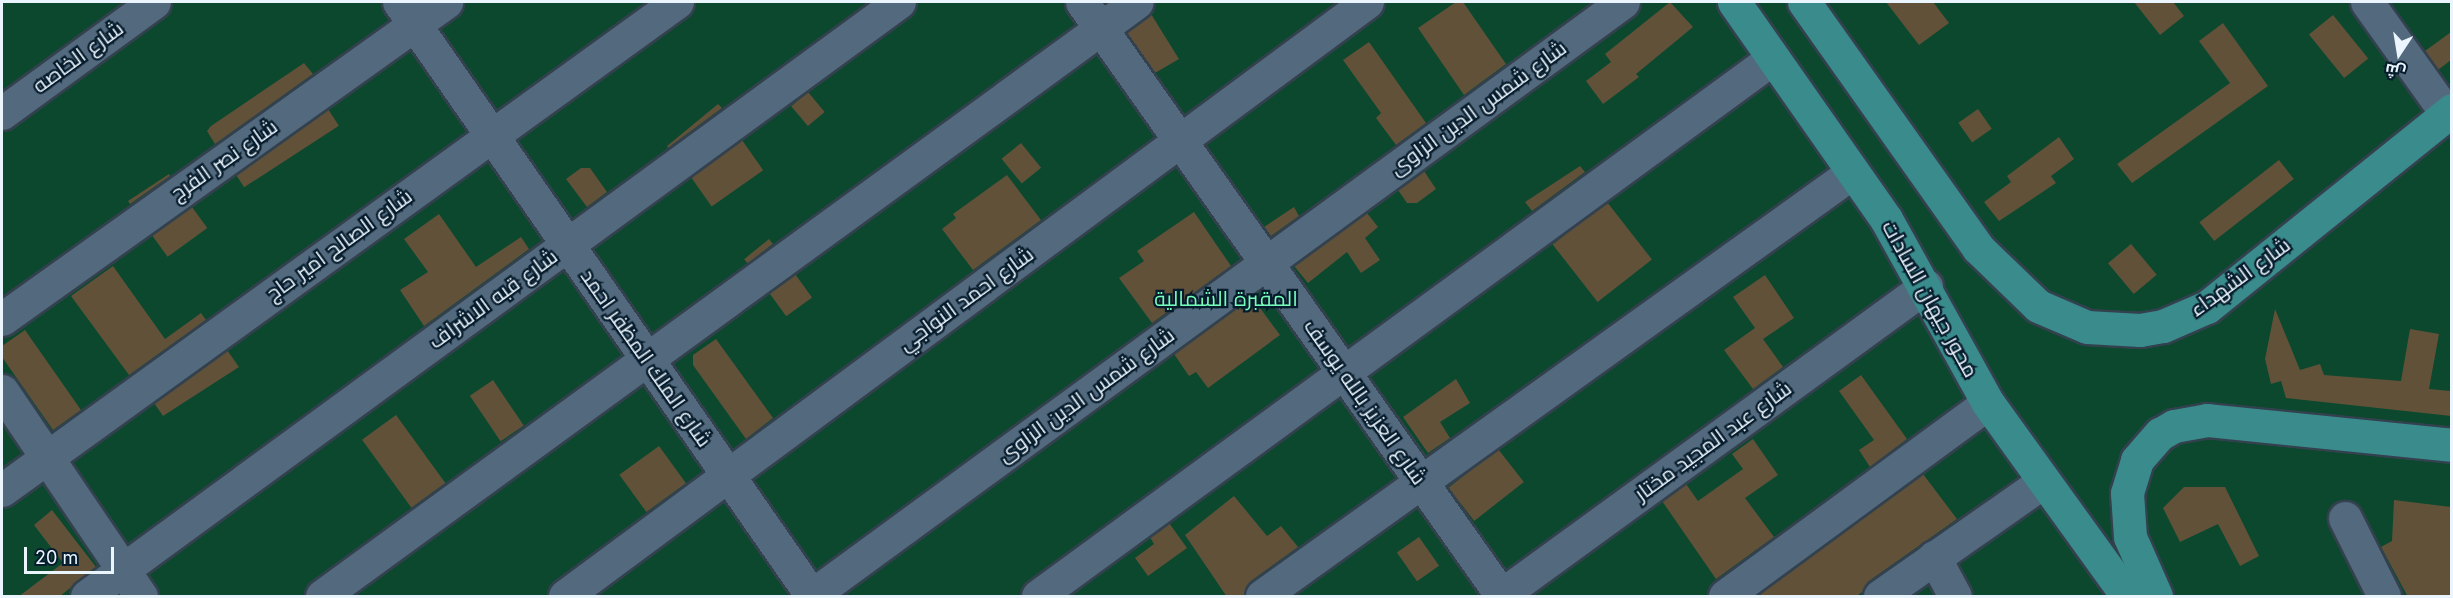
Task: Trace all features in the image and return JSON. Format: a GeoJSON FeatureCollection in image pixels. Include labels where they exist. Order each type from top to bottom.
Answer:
{"type":"FeatureCollection","features":[{"type":"Feature","properties":{"kind":"main road","name":"محور جيهان السادات"},"geometry":{"type":"LineString","coordinates":[[1734,2],[1853,172],[1926,286],[1988,403],[2127,597]]}},
{"type":"Feature","properties":{"kind":"main road","name":"شارع الشهداء"},"geometry":{"type":"LineString","coordinates":[[1804,2],[1978,248],[2038,306],[2062,318],[2113,331],[2163,326],[2207,307],[2450,112]]}},
{"type":"Feature","properties":{"kind":"main road"},"geometry":{"type":"LineString","coordinates":[[2156,597],[2130,537],[2127,493],[2137,460],[2160,434],[2174,426],[2207,420],[2451,445]]}},
{"type":"Feature","properties":{"kind":"street","name":"شارع الخاصه"},"geometry":{"type":"LineString","coordinates":[[2,113],[154,2]]}},
{"type":"Feature","properties":{"kind":"street","name":"شارع نصر الفرج"},"geometry":{"type":"LineString","coordinates":[[2,319],[407,13],[446,2]]}},
{"type":"Feature","properties":{"kind":"street","name":"شارع الصالح امير حاج"},"geometry":{"type":"LineString","coordinates":[[2,490],[676,2]]}},
{"type":"Feature","properties":{"kind":"street","name":"شارع قبه الاشراف"},"geometry":{"type":"LineString","coordinates":[[87,597],[899,2]]}},
{"type":"Feature","properties":{"kind":"street","name":"شارع العزيز بالله يوسف"},"geometry":{"type":"LineString","coordinates":[[1082,2],[1501,596]]}},
{"type":"Feature","properties":{"kind":"street"},"geometry":{"type":"LineString","coordinates":[[322,597],[1137,2]]}},
{"type":"Feature","properties":{"kind":"street","name":"شارع احمد النواجي"},"geometry":{"type":"LineString","coordinates":[[565,597],[727,474],[1182,142],[1367,2]]}},
{"type":"Feature","properties":{"kind":"street","name":"شارع شمس الدين الزاوى"},"geometry":{"type":"LineString","coordinates":[[811,596],[1623,2]]}},
{"type":"Feature","properties":{"kind":"street"},"geometry":{"type":"LineString","coordinates":[[2367,2],[2450,112]]}},
{"type":"Feature","properties":{"kind":"street","name":"شارع الملك المظفر احمد"},"geometry":{"type":"LineString","coordinates":[[407,13],[811,596]]}},
{"type":"Feature","properties":{"kind":"street"},"geometry":{"type":"LineString","coordinates":[[1038,597],[1773,58]]}},
{"type":"Feature","properties":{"kind":"street"},"geometry":{"type":"LineString","coordinates":[[1263,597],[1420,481],[1853,172]]}},
{"type":"Feature","properties":{"kind":"street","name":"شارع عبد المجيد مختار"},"geometry":{"type":"LineString","coordinates":[[1501,596],[1926,286]]}},
{"type":"Feature","properties":{"kind":"street"},"geometry":{"type":"LineString","coordinates":[[2,391],[141,597]]}},
{"type":"Feature","properties":{"kind":"street"},"geometry":{"type":"LineString","coordinates":[[1725,597],[1988,403]]}},
{"type":"Feature","properties":{"kind":"street"},"geometry":{"type":"LineString","coordinates":[[1880,597],[2043,482]]}},
{"type":"Feature","properties":{"kind":"street"},"geometry":{"type":"LineString","coordinates":[[2344,518],[2384,597]]}},
{"type":"Feature","properties":{"kind":"street"},"geometry":{"type":"LineString","coordinates":[[1934,557],[1955,597]]}},
{"type":"Feature","properties":{"kind":"green space","name":"المقبرة الشمالية"},"geometry":{"type":"Polygon","coordinates":[[[2,2],[2451,2],[2451,596],[2,596],[2,2]]]}},
{"type":"Feature","properties":{"kind":"building"},"geometry":{"type":"Polygon","coordinates":[[[1456,2],[1463,2],[1506,64],[1464,95],[1418,28],[1456,2]]]}},
{"type":"Feature","properties":{"kind":"building"},"geometry":{"type":"Polygon","coordinates":[[[1670,2],[1693,27],[1636,74],[1639,77],[1603,104],[1586,81],[1611,62],[1605,54],[1670,2]]]}},
{"type":"Feature","properties":{"kind":"building"},"geometry":{"type":"Polygon","coordinates":[[[1886,2],[1933,2],[1949,23],[1919,45],[1886,2]]]}},
{"type":"Feature","properties":{"kind":"building"},"geometry":{"type":"Polygon","coordinates":[[[2134,2],[2173,2],[2184,16],[2160,35],[2134,2]]]}},
{"type":"Feature","properties":{"kind":"building"},"geometry":{"type":"Polygon","coordinates":[[[1151,14],[1179,59],[1155,73],[1127,33],[1151,14]]]}},
{"type":"Feature","properties":{"kind":"building"},"geometry":{"type":"Polygon","coordinates":[[[2333,15],[2368,59],[2344,78],[2309,35],[2333,15]]]}},
{"type":"Feature","properties":{"kind":"building"},"geometry":{"type":"Polygon","coordinates":[[[2223,23],[2268,86],[2132,183],[2117,164],[2230,83],[2199,41],[2223,23]]]}},
{"type":"Feature","properties":{"kind":"building"},"geometry":{"type":"Polygon","coordinates":[[[2451,32],[2451,60],[2438,70],[2425,51],[2451,32]]]}},
{"type":"Feature","properties":{"kind":"building"},"geometry":{"type":"Polygon","coordinates":[[[1369,42],[1426,123],[1396,145],[1376,118],[1381,113],[1343,60],[1369,42]]]}},
{"type":"Feature","properties":{"kind":"building"},"geometry":{"type":"Polygon","coordinates":[[[304,63],[313,74],[215,144],[207,131],[211,126],[304,63]]]}},
{"type":"Feature","properties":{"kind":"building"},"geometry":{"type":"Polygon","coordinates":[[[808,92],[825,112],[808,126],[791,106],[808,92]]]}},
{"type":"Feature","properties":{"kind":"building"},"geometry":{"type":"Polygon","coordinates":[[[718,104],[722,108],[668,148],[667,146],[718,104]]]}},
{"type":"Feature","properties":{"kind":"building"},"geometry":{"type":"Polygon","coordinates":[[[328,109],[339,126],[244,187],[233,171],[328,109]]]}},
{"type":"Feature","properties":{"kind":"building"},"geometry":{"type":"Polygon","coordinates":[[[1978,109],[1992,129],[1972,142],[1958,123],[1978,109]]]}},
{"type":"Feature","properties":{"kind":"building"},"geometry":{"type":"Polygon","coordinates":[[[2059,137],[2074,159],[2051,176],[2056,183],[1999,221],[1984,202],[2011,182],[2007,176],[2059,137]]]}},
{"type":"Feature","properties":{"kind":"building"},"geometry":{"type":"Polygon","coordinates":[[[742,140],[763,170],[712,206],[690,176],[742,140]]]}},
{"type":"Feature","properties":{"kind":"building"},"geometry":{"type":"Polygon","coordinates":[[[1021,143],[1041,168],[1022,184],[1002,159],[1021,143]]]}},
{"type":"Feature","properties":{"kind":"building"},"geometry":{"type":"Polygon","coordinates":[[[2279,160],[2294,179],[2214,241],[2199,222],[2279,160]]]}},
{"type":"Feature","properties":{"kind":"building"},"geometry":{"type":"Polygon","coordinates":[[[1580,166],[1585,172],[1532,211],[1525,202],[1580,166]]]}},
{"type":"Feature","properties":{"kind":"building"},"geometry":{"type":"Polygon","coordinates":[[[581,168],[590,168],[607,192],[587,207],[566,179],[581,168]]]}},
{"type":"Feature","properties":{"kind":"building"},"geometry":{"type":"Polygon","coordinates":[[[1424,171],[1436,189],[1417,203],[1407,203],[1398,190],[1424,171]]]}},
{"type":"Feature","properties":{"kind":"building"},"geometry":{"type":"Polygon","coordinates":[[[169,174],[170,176],[130,204],[128,201],[169,174]]]}},
{"type":"Feature","properties":{"kind":"building"},"geometry":{"type":"Polygon","coordinates":[[[1007,175],[1041,220],[973,270],[942,229],[956,218],[953,214],[1007,175]]]}},
{"type":"Feature","properties":{"kind":"building"},"geometry":{"type":"Polygon","coordinates":[[[1607,202],[1652,260],[1598,302],[1553,244],[1607,202]]]}},
{"type":"Feature","properties":{"kind":"building"},"geometry":{"type":"Polygon","coordinates":[[[192,207],[207,228],[168,257],[152,236],[192,207]]]}},
{"type":"Feature","properties":{"kind":"building"},"geometry":{"type":"Polygon","coordinates":[[[1294,207],[1299,216],[1271,236],[1264,227],[1294,207]]]}},
{"type":"Feature","properties":{"kind":"building"},"geometry":{"type":"Polygon","coordinates":[[[1194,212],[1231,266],[1152,323],[1119,278],[1144,261],[1137,251],[1194,212]]]}},
{"type":"Feature","properties":{"kind":"building"},"geometry":{"type":"Polygon","coordinates":[[[1367,213],[1378,227],[1365,238],[1380,260],[1361,273],[1347,252],[1308,283],[1294,266],[1367,213]]]}},
{"type":"Feature","properties":{"kind":"building"},"geometry":{"type":"Polygon","coordinates":[[[439,214],[476,267],[521,237],[529,249],[424,326],[400,290],[428,272],[404,239],[439,214]]]}},
{"type":"Feature","properties":{"kind":"building"},"geometry":{"type":"Polygon","coordinates":[[[769,239],[773,244],[748,264],[744,259],[769,239]]]}},
{"type":"Feature","properties":{"kind":"building"},"geometry":{"type":"Polygon","coordinates":[[[2131,244],[2157,275],[2134,294],[2108,263],[2131,244]]]}},
{"type":"Feature","properties":{"kind":"building"},"geometry":{"type":"Polygon","coordinates":[[[113,266],[165,339],[201,313],[206,320],[129,375],[71,296],[113,266]]]}},
{"type":"Feature","properties":{"kind":"building"},"geometry":{"type":"Polygon","coordinates":[[[795,274],[812,297],[786,316],[769,293],[795,274]]]}},
{"type":"Feature","properties":{"kind":"building"},"geometry":{"type":"Polygon","coordinates":[[[1765,275],[1794,318],[1763,339],[1783,367],[1753,389],[1724,350],[1755,328],[1733,297],[1765,275]]]}},
{"type":"Feature","properties":{"kind":"building"},"geometry":{"type":"Polygon","coordinates":[[[1252,297],[1280,335],[1208,388],[1196,372],[1189,376],[1174,354],[1252,297]]]}},
{"type":"Feature","properties":{"kind":"building"},"geometry":{"type":"Polygon","coordinates":[[[2275,309],[2300,370],[2320,364],[2324,375],[2401,381],[2410,329],[2439,334],[2429,389],[2451,391],[2451,416],[2286,398],[2281,381],[2271,384],[2265,359],[2275,309]]]}},
{"type":"Feature","properties":{"kind":"building"},"geometry":{"type":"Polygon","coordinates":[[[25,330],[81,410],[53,430],[2,357],[2,346],[25,330]]]}},
{"type":"Feature","properties":{"kind":"building"},"geometry":{"type":"Polygon","coordinates":[[[716,339],[773,418],[746,439],[693,365],[693,355],[716,339]]]}},
{"type":"Feature","properties":{"kind":"building"},"geometry":{"type":"Polygon","coordinates":[[[227,350],[239,367],[163,416],[154,403],[227,350]]]}},
{"type":"Feature","properties":{"kind":"building"},"geometry":{"type":"Polygon","coordinates":[[[1861,375],[1907,439],[1870,467],[1859,450],[1874,440],[1839,391],[1861,375]]]}},
{"type":"Feature","properties":{"kind":"building"},"geometry":{"type":"Polygon","coordinates":[[[1456,379],[1470,403],[1440,422],[1450,438],[1428,453],[1403,417],[1456,379]]]}},
{"type":"Feature","properties":{"kind":"building"},"geometry":{"type":"Polygon","coordinates":[[[493,380],[524,426],[501,441],[470,396],[493,380]]]}},
{"type":"Feature","properties":{"kind":"building"},"geometry":{"type":"Polygon","coordinates":[[[396,415],[445,483],[411,508],[362,440],[396,415]]]}},
{"type":"Feature","properties":{"kind":"building"},"geometry":{"type":"Polygon","coordinates":[[[1753,439],[1778,475],[1745,498],[1774,537],[1716,579],[1662,501],[1686,484],[1698,501],[1743,469],[1732,454],[1753,439]]]}},
{"type":"Feature","properties":{"kind":"building"},"geometry":{"type":"Polygon","coordinates":[[[659,446],[686,483],[646,512],[619,475],[659,446]]]}},
{"type":"Feature","properties":{"kind":"building"},"geometry":{"type":"Polygon","coordinates":[[[1498,449],[1524,482],[1474,521],[1448,488],[1498,449]]]}},
{"type":"Feature","properties":{"kind":"building"},"geometry":{"type":"Polygon","coordinates":[[[1923,474],[1957,519],[1869,581],[1856,597],[1762,597],[1760,594],[1923,474]]]}},
{"type":"Feature","properties":{"kind":"building"},"geometry":{"type":"Polygon","coordinates":[[[2184,487],[2225,487],[2259,556],[2240,566],[2218,524],[2180,542],[2163,508],[2184,487]]]}},
{"type":"Feature","properties":{"kind":"building"},"geometry":{"type":"Polygon","coordinates":[[[1234,496],[1267,536],[1281,526],[1298,547],[1251,581],[1243,597],[1227,597],[1185,535],[1234,496]]]}},
{"type":"Feature","properties":{"kind":"building"},"geometry":{"type":"Polygon","coordinates":[[[2394,500],[2451,507],[2451,597],[2408,597],[2381,547],[2392,541],[2394,500]]]}},
{"type":"Feature","properties":{"kind":"building"},"geometry":{"type":"Polygon","coordinates":[[[52,510],[96,567],[59,597],[18,597],[63,563],[34,525],[52,510]]]}},
{"type":"Feature","properties":{"kind":"building"},"geometry":{"type":"Polygon","coordinates":[[[1169,523],[1187,548],[1148,576],[1135,558],[1154,544],[1150,537],[1169,523]]]}},
{"type":"Feature","properties":{"kind":"building"},"geometry":{"type":"Polygon","coordinates":[[[1419,537],[1439,566],[1417,581],[1397,552],[1419,537]]]}}]}
